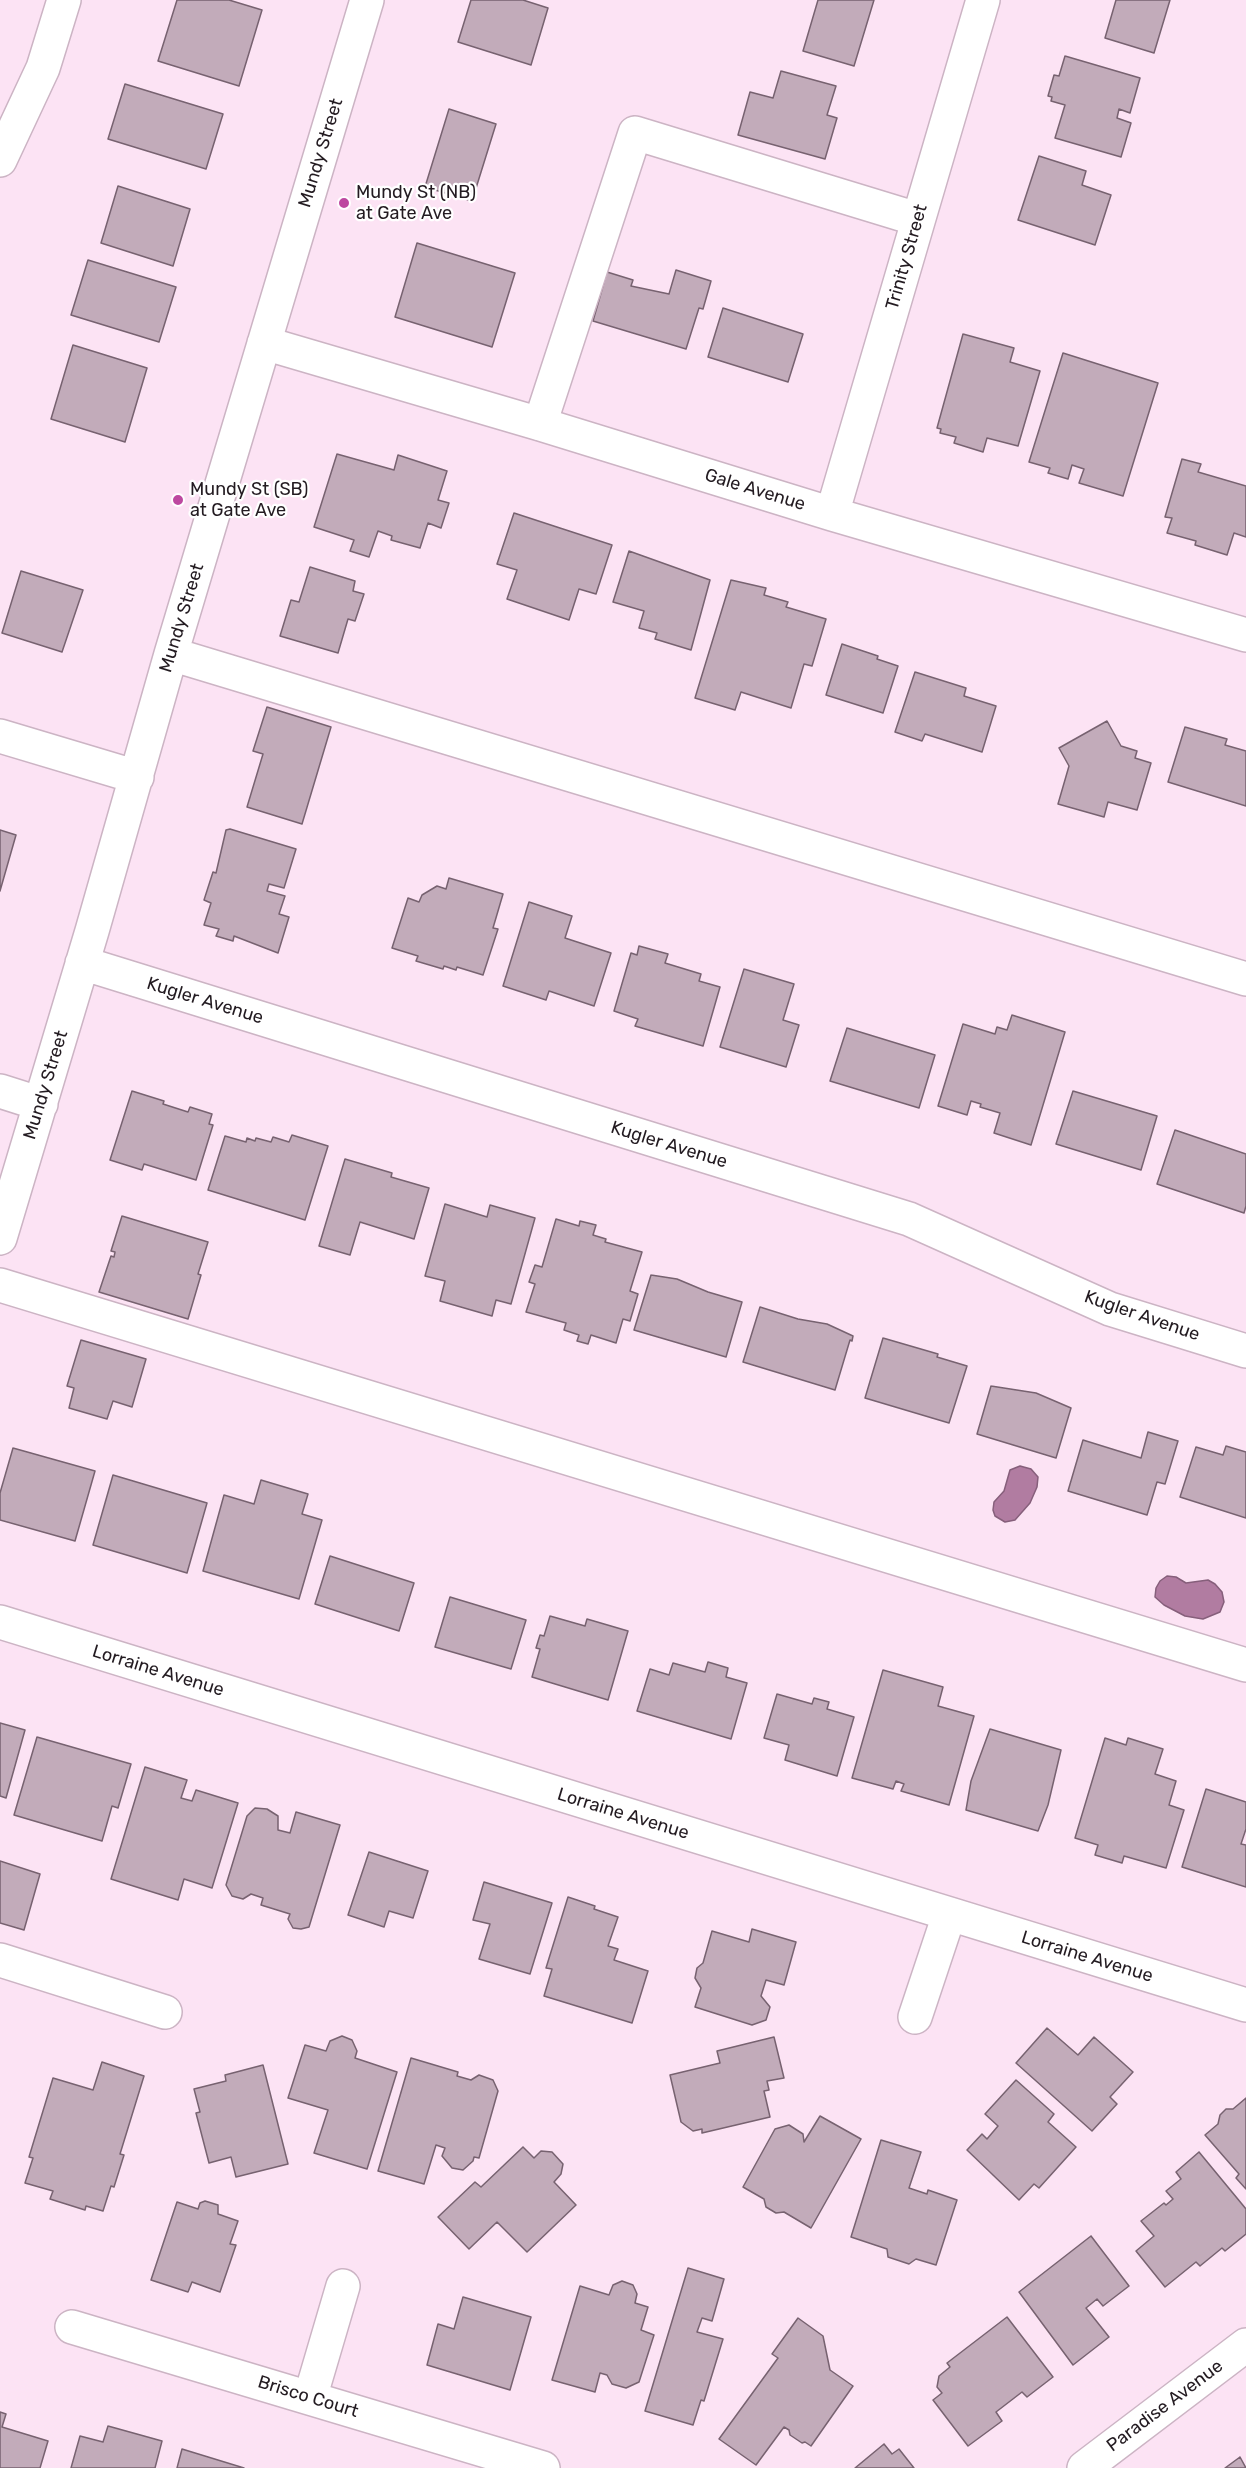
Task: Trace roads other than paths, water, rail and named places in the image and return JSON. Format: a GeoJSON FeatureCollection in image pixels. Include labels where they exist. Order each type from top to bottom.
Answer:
{"type":"FeatureCollection","features":[{"type":"Feature","properties":{"kind":"street"},"geometry":{"type":"LineString","coordinates":[[0,160],[43,68],[64,0]]}},
{"type":"Feature","properties":{"kind":"street","name":"Mundy Street"},"geometry":{"type":"LineString","coordinates":[[0,1238],[137,777],[171,654],[368,0]]}},
{"type":"Feature","properties":{"kind":"street","name":"Trinity Street"},"geometry":{"type":"LineString","coordinates":[[832,514],[982,0]]}},
{"type":"Feature","properties":{"kind":"street"},"geometry":{"type":"LineString","coordinates":[[540,424],[635,133],[917,219]]}},
{"type":"Feature","properties":{"kind":"street","name":"Gale Avenue"},"geometry":{"type":"LineString","coordinates":[[264,343],[540,424],[832,514],[1246,635]]}},
{"type":"Feature","properties":{"kind":"street"},"geometry":{"type":"LineString","coordinates":[[171,654],[1246,979]]}},
{"type":"Feature","properties":{"kind":"street"},"geometry":{"type":"LineString","coordinates":[[0,736],[137,777]]}},
{"type":"Feature","properties":{"kind":"street","name":"Kugler Avenue"},"geometry":{"type":"LineString","coordinates":[[82,963],[909,1219],[1110,1309],[1246,1351]]}},
{"type":"Feature","properties":{"kind":"street"},"geometry":{"type":"LineString","coordinates":[[0,1091],[41,1104]]}},
{"type":"Feature","properties":{"kind":"street"},"geometry":{"type":"LineString","coordinates":[[0,1285],[1246,1665]]}},
{"type":"Feature","properties":{"kind":"street","name":"Lorraine Avenue"},"geometry":{"type":"LineString","coordinates":[[0,1622],[1246,2005]]}},
{"type":"Feature","properties":{"kind":"street"},"geometry":{"type":"LineString","coordinates":[[915,2017],[949,1915]]}},
{"type":"Feature","properties":{"kind":"street"},"geometry":{"type":"LineString","coordinates":[[0,1960],[165,2012]]}},
{"type":"Feature","properties":{"kind":"street"},"geometry":{"type":"LineString","coordinates":[[310,2398],[343,2286]]}},
{"type":"Feature","properties":{"kind":"street","name":"Brisco Court"},"geometry":{"type":"LineString","coordinates":[[72,2327],[543,2468]]}},
{"type":"Feature","properties":{"kind":"street","name":"Paradise Avenue"},"geometry":{"type":"LineString","coordinates":[[1084,2468],[1246,2345]]}},
{"type":"Feature","properties":{"kind":"place","name":"Mundy St (NB) at Gate Ave"},"geometry":{"type":"Point","coordinates":[344,203]}},
{"type":"Feature","properties":{"kind":"place","name":"Mundy St (SB) at Gate Ave"},"geometry":{"type":"Point","coordinates":[178,500]}}]}
